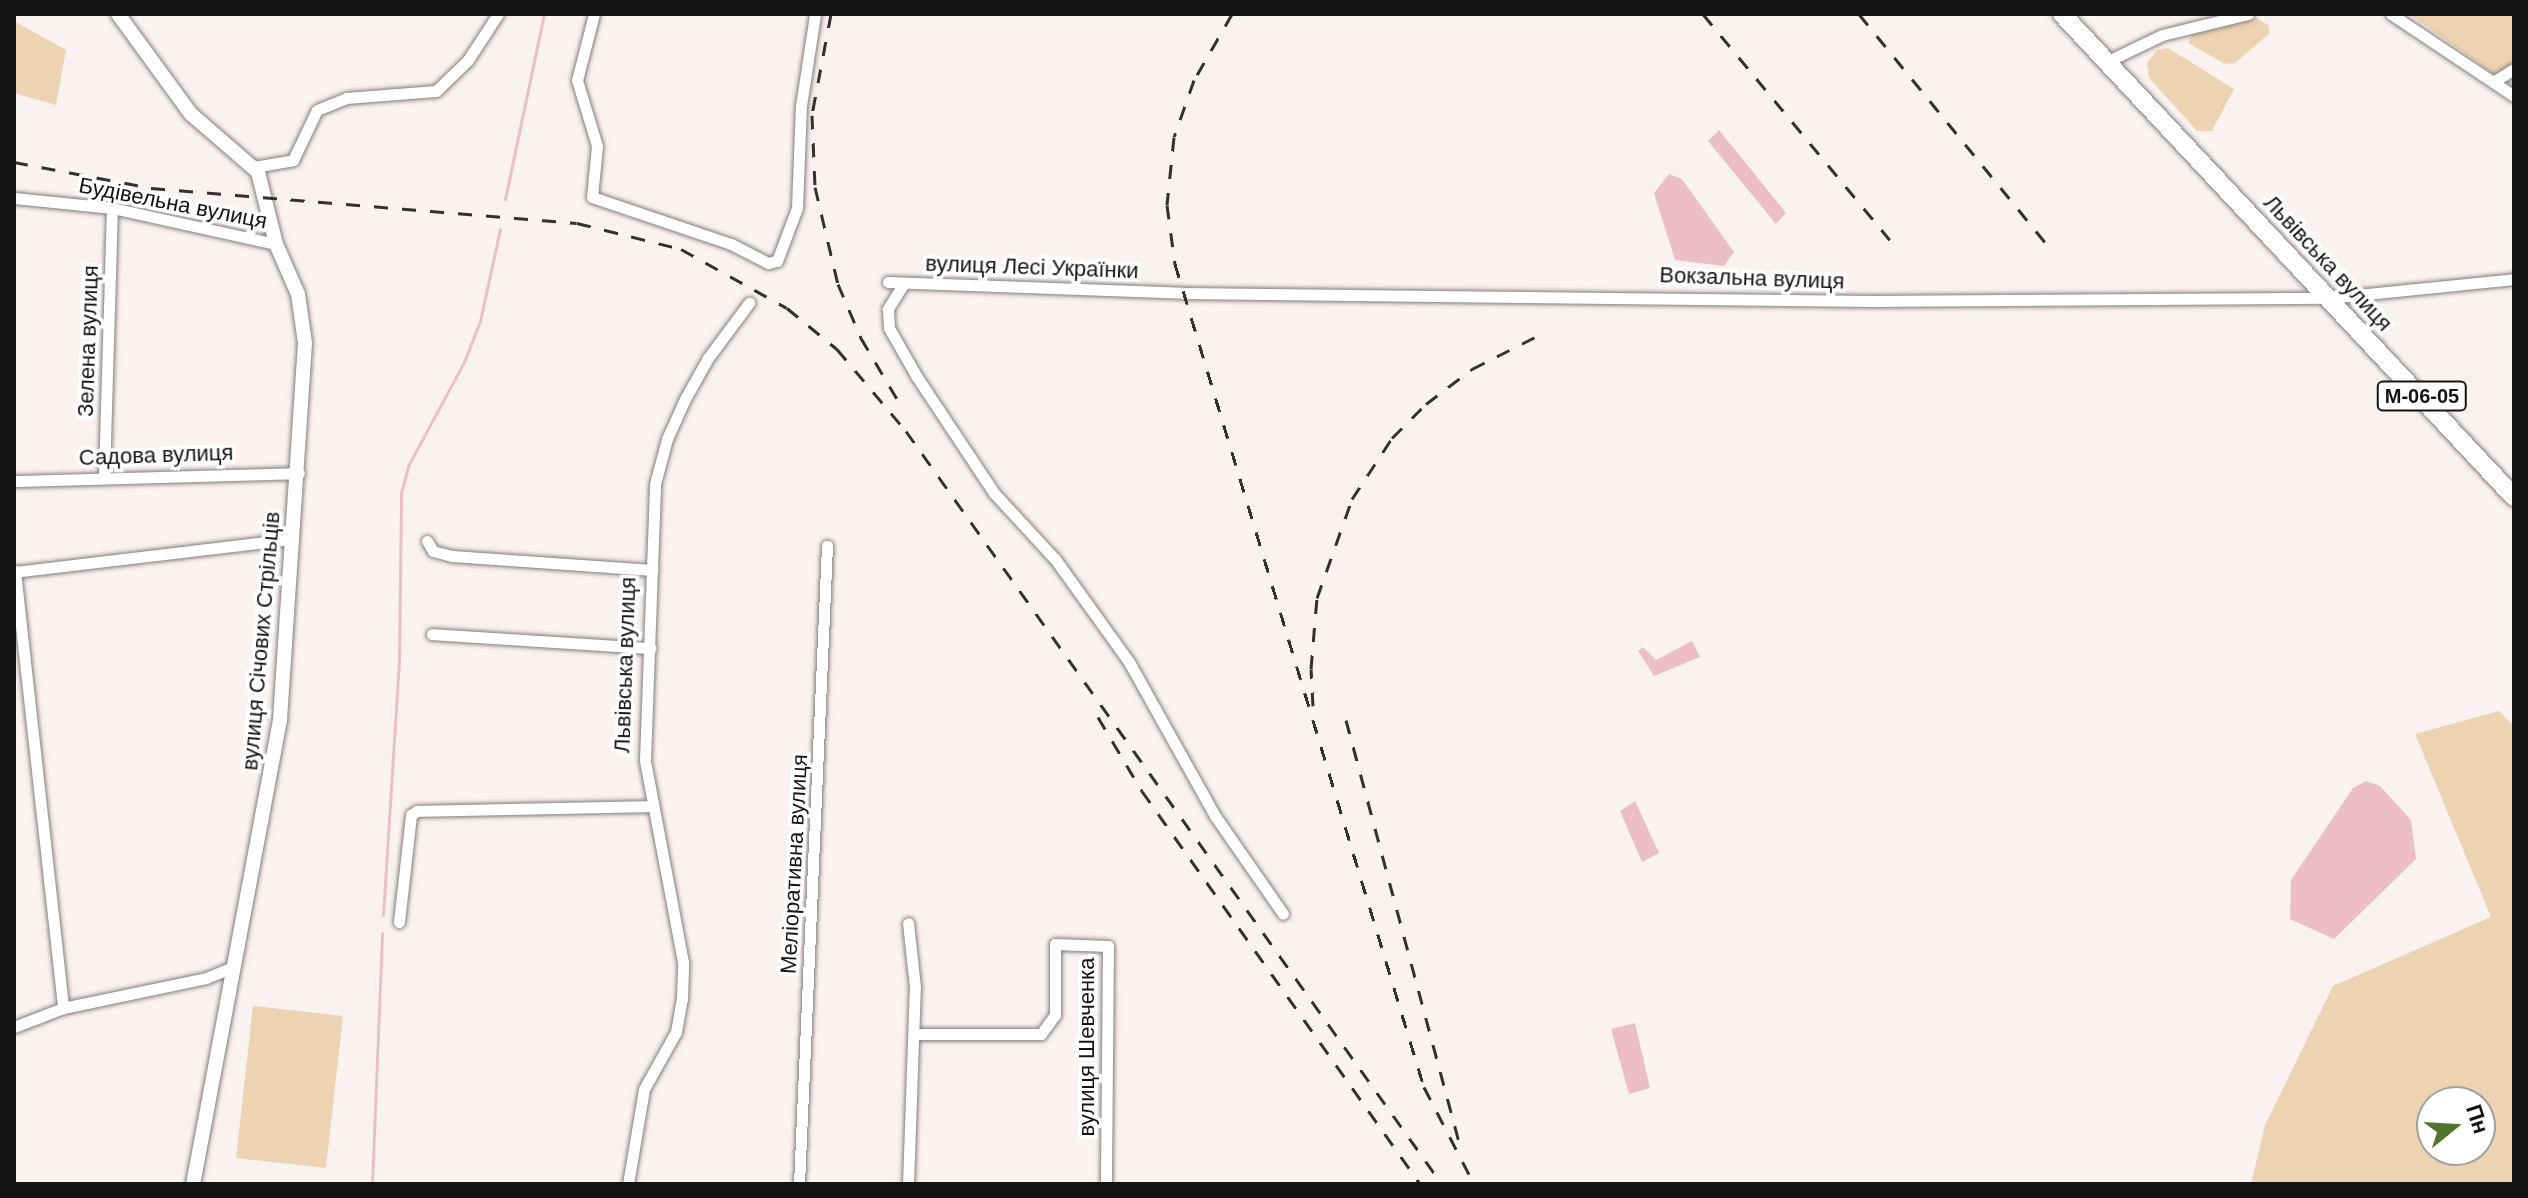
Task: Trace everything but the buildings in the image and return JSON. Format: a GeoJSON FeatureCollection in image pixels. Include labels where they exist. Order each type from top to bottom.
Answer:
{"type":"FeatureCollection","features":[{"type":"Feature","properties":{"kind":"highway","name":"Львівська вулиця"},"geometry":{"type":"LineString","coordinates":[[2067,20],[2514,497]]}},
{"type":"Feature","properties":{"kind":"street"},"geometry":{"type":"LineString","coordinates":[[118,14],[191,114],[254,167],[293,160],[317,110],[346,98],[436,91],[468,60],[498,14]]}},
{"type":"Feature","properties":{"kind":"street"},"geometry":{"type":"LineString","coordinates":[[594,14],[577,80],[597,146],[592,197],[731,244],[757,261],[777,261],[797,208],[801,106],[815,14]]}},
{"type":"Feature","properties":{"kind":"street"},"geometry":{"type":"LineString","coordinates":[[2108,61],[2162,35],[2248,14]]}},
{"type":"Feature","properties":{"kind":"street"},"geometry":{"type":"LineString","coordinates":[[2391,14],[2514,96]]}},
{"type":"Feature","properties":{"kind":"street"},"geometry":{"type":"LineString","coordinates":[[2493,82],[2514,69]]}},
{"type":"Feature","properties":{"kind":"street","name":"вулиця Січових Стрільців"},"geometry":{"type":"LineString","coordinates":[[193,1184],[280,720],[306,393],[304,326],[298,294],[276,244],[264,185],[254,167]]}},
{"type":"Feature","properties":{"kind":"street","name":"Будівельна вулиця"},"geometry":{"type":"LineString","coordinates":[[14,198],[112,208],[276,244]]}},
{"type":"Feature","properties":{"kind":"street","name":"Зелена вулиця"},"geometry":{"type":"LineString","coordinates":[[104,476],[112,208]]}},
{"type":"Feature","properties":{"kind":"street","name":"Вокзальна вулиця"},"geometry":{"type":"LineString","coordinates":[[1175,292],[1873,301],[2328,298],[2514,279]]}},
{"type":"Feature","properties":{"kind":"street","name":"вулиця Лесі Українки"},"geometry":{"type":"LineString","coordinates":[[888,282],[1175,292]]}},
{"type":"Feature","properties":{"kind":"street"},"geometry":{"type":"LineString","coordinates":[[904,283],[888,309],[889,328],[917,377],[994,493],[1055,559],[1129,662],[1215,816],[1283,914]]}},
{"type":"Feature","properties":{"kind":"street","name":"Львівська вулиця"},"geometry":{"type":"LineString","coordinates":[[628,1184],[644,1089],[676,1032],[682,999],[683,962],[651,806],[645,734],[651,648],[655,484],[667,439],[708,358],[749,303]]}},
{"type":"Feature","properties":{"kind":"street","name":"Садова вулиця"},"geometry":{"type":"LineString","coordinates":[[14,481],[104,476],[299,473]]}},
{"type":"Feature","properties":{"kind":"street"},"geometry":{"type":"LineString","coordinates":[[63,1008],[19,651],[15,572],[292,539]]}},
{"type":"Feature","properties":{"kind":"street"},"geometry":{"type":"LineString","coordinates":[[427,541],[433,551],[452,556],[653,570]]}},
{"type":"Feature","properties":{"kind":"street","name":"Меліоративна вулиця"},"geometry":{"type":"LineString","coordinates":[[799,1184],[827,546]]}},
{"type":"Feature","properties":{"kind":"street"},"geometry":{"type":"LineString","coordinates":[[432,634],[651,648]]}},
{"type":"Feature","properties":{"kind":"street"},"geometry":{"type":"LineString","coordinates":[[399,922],[411,815],[417,811],[651,806]]}},
{"type":"Feature","properties":{"kind":"street"},"geometry":{"type":"LineString","coordinates":[[908,923],[914,1034],[908,1184]]}},
{"type":"Feature","properties":{"kind":"street","name":"вулиця Шевченка"},"geometry":{"type":"LineString","coordinates":[[914,1034],[1041,1034],[1055,1015],[1055,944],[1108,946],[1106,1184]]}},
{"type":"Feature","properties":{"kind":"street"},"geometry":{"type":"LineString","coordinates":[[14,1027],[63,1008],[206,978],[233,967]]}},
{"type":"Feature","properties":{"kind":"shaded area"},"geometry":{"type":"Polygon","coordinates":[[[2408,14],[2514,14],[2514,88],[2412,16],[2408,14]]]}},
{"type":"Feature","properties":{"kind":"shaded area"},"geometry":{"type":"Polygon","coordinates":[[[2256,18],[2268,25],[2270,33],[2235,63],[2225,64],[2188,43],[2191,35],[2256,18]]]}},
{"type":"Feature","properties":{"kind":"shaded area"},"geometry":{"type":"Polygon","coordinates":[[[14,21],[66,50],[56,105],[14,93],[14,21]]]}},
{"type":"Feature","properties":{"kind":"shaded area"},"geometry":{"type":"Polygon","coordinates":[[[2168,48],[2234,89],[2212,131],[2197,131],[2149,78],[2147,63],[2157,50],[2168,48]]]}},
{"type":"Feature","properties":{"kind":"shaded area"},"geometry":{"type":"Polygon","coordinates":[[[1719,130],[1786,213],[1776,224],[1708,141],[1719,130]]]}},
{"type":"Feature","properties":{"kind":"shaded area"},"geometry":{"type":"Polygon","coordinates":[[[1669,174],[1682,179],[1734,252],[1724,266],[1675,260],[1654,193],[1669,174]]]}},
{"type":"Feature","properties":{"kind":"shaded area"},"geometry":{"type":"Polygon","coordinates":[[[1692,641],[1700,657],[1654,676],[1638,651],[1643,647],[1656,660],[1692,641]]]}},
{"type":"Feature","properties":{"kind":"shaded area"},"geometry":{"type":"Polygon","coordinates":[[[2499,711],[2514,726],[2514,1184],[2251,1184],[2265,1125],[2333,986],[2491,917],[2415,734],[2499,711]]]}},
{"type":"Feature","properties":{"kind":"shaded area"},"geometry":{"type":"Polygon","coordinates":[[[2366,781],[2380,786],[2411,820],[2416,859],[2334,939],[2290,919],[2291,880],[2353,788],[2366,781]]]}},
{"type":"Feature","properties":{"kind":"shaded area"},"geometry":{"type":"Polygon","coordinates":[[[1635,801],[1659,853],[1642,862],[1620,811],[1635,801]]]}},
{"type":"Feature","properties":{"kind":"shaded area"},"geometry":{"type":"Polygon","coordinates":[[[253,1006],[343,1016],[326,1168],[236,1158],[253,1006]]]}},
{"type":"Feature","properties":{"kind":"shaded area"},"geometry":{"type":"Polygon","coordinates":[[[1635,1023],[1650,1088],[1629,1094],[1611,1029],[1635,1023]]]}},
{"type":"Feature","properties":{"kind":"waterway"},"geometry":{"type":"LineString","coordinates":[[505,199],[544,14]]}},
{"type":"Feature","properties":{"kind":"waterway"},"geometry":{"type":"LineString","coordinates":[[383,915],[399,662],[401,493],[409,464],[464,362],[480,321],[500,229]]}},
{"type":"Feature","properties":{"kind":"waterway"},"geometry":{"type":"LineString","coordinates":[[372,1184],[382,933]]}},
{"type":"Feature","properties":{"kind":"railway"},"geometry":{"type":"LineString","coordinates":[[831,14],[812,115],[815,187],[838,284],[861,338],[903,409]]}},
{"type":"Feature","properties":{"kind":"railway"},"geometry":{"type":"LineString","coordinates":[[1232,14],[1194,80],[1174,137],[1167,205],[1175,264],[1424,1087],[1474,1184]]}},
{"type":"Feature","properties":{"kind":"railway"},"geometry":{"type":"LineString","coordinates":[[1703,14],[1890,240]]}},
{"type":"Feature","properties":{"kind":"railway"},"geometry":{"type":"LineString","coordinates":[[1859,14],[2054,253]]}},
{"type":"Feature","properties":{"kind":"railway"},"geometry":{"type":"LineString","coordinates":[[14,162],[151,188],[577,223],[681,249],[787,308],[837,349],[906,431],[1442,1184]]}},
{"type":"Feature","properties":{"kind":"railway"},"geometry":{"type":"LineString","coordinates":[[1313,706],[1311,669],[1317,598],[1352,499],[1392,438],[1426,404],[1472,369],[1537,336]]}},
{"type":"Feature","properties":{"kind":"railway"},"geometry":{"type":"LineString","coordinates":[[1098,717],[1142,791],[1420,1184]]}},
{"type":"Feature","properties":{"kind":"railway"},"geometry":{"type":"LineString","coordinates":[[1346,720],[1459,1143]]}}]}
